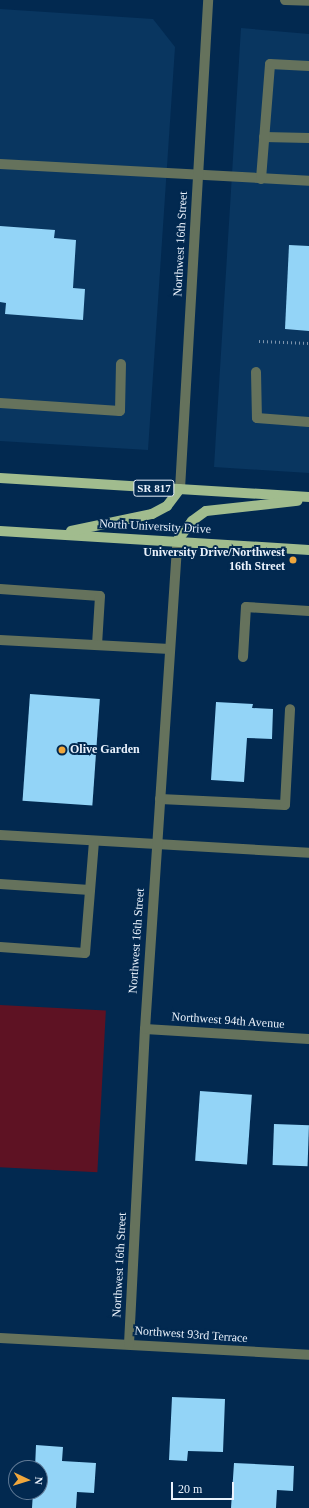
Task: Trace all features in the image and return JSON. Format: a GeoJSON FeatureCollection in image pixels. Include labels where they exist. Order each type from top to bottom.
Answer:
{"type":"FeatureCollection","features":[{"type":"Feature","properties":{"kind":"main road","name":"SR 817"},"geometry":{"type":"LineString","coordinates":[[0,478],[309,499]]}},
{"type":"Feature","properties":{"kind":"main road"},"geometry":{"type":"LineString","coordinates":[[57,534],[152,514],[167,506],[180,490]]}},
{"type":"Feature","properties":{"kind":"main road"},"geometry":{"type":"LineString","coordinates":[[177,541],[192,521],[206,511],[309,499]]}},
{"type":"Feature","properties":{"kind":"main road","name":"North University Drive"},"geometry":{"type":"LineString","coordinates":[[0,531],[309,550]]}},
{"type":"Feature","properties":{"kind":"street","name":"Northwest 16th Street"},"geometry":{"type":"LineString","coordinates":[[180,490],[208,0]]}},
{"type":"Feature","properties":{"kind":"street"},"geometry":{"type":"LineString","coordinates":[[285,0],[309,1]]}},
{"type":"Feature","properties":{"kind":"street"},"geometry":{"type":"LineString","coordinates":[[261,179],[270,64],[309,66]]}},
{"type":"Feature","properties":{"kind":"street"},"geometry":{"type":"LineString","coordinates":[[264,137],[309,138]]}},
{"type":"Feature","properties":{"kind":"street"},"geometry":{"type":"LineString","coordinates":[[0,164],[309,181]]}},
{"type":"Feature","properties":{"kind":"street"},"geometry":{"type":"LineString","coordinates":[[0,403],[120,411],[121,364]]}},
{"type":"Feature","properties":{"kind":"street"},"geometry":{"type":"LineString","coordinates":[[256,372],[257,418],[309,422]]}},
{"type":"Feature","properties":{"kind":"street","name":"Northwest 16th Street"},"geometry":{"type":"LineString","coordinates":[[129,1344],[145,1029],[177,541]]}},
{"type":"Feature","properties":{"kind":"street"},"geometry":{"type":"LineString","coordinates":[[0,589],[100,596],[98,645]]}},
{"type":"Feature","properties":{"kind":"street"},"geometry":{"type":"LineString","coordinates":[[243,657],[246,607],[309,611]]}},
{"type":"Feature","properties":{"kind":"street"},"geometry":{"type":"LineString","coordinates":[[0,640],[170,649]]}},
{"type":"Feature","properties":{"kind":"street"},"geometry":{"type":"LineString","coordinates":[[160,799],[286,806],[290,709]]}},
{"type":"Feature","properties":{"kind":"street"},"geometry":{"type":"LineString","coordinates":[[0,835],[309,853]]}},
{"type":"Feature","properties":{"kind":"street"},"geometry":{"type":"LineString","coordinates":[[0,947],[85,954],[94,840]]}},
{"type":"Feature","properties":{"kind":"street"},"geometry":{"type":"LineString","coordinates":[[0,884],[90,890]]}},
{"type":"Feature","properties":{"kind":"street","name":"Northwest 94th Avenue"},"geometry":{"type":"LineString","coordinates":[[145,1029],[309,1040]]}},
{"type":"Feature","properties":{"kind":"street","name":"Northwest 93rd Terrace"},"geometry":{"type":"LineString","coordinates":[[0,1338],[309,1355]]}},
{"type":"Feature","properties":{"kind":"path"},"geometry":{"type":"LineString","coordinates":[[259,341],[309,343]]}},
{"type":"Feature","properties":{"kind":"shaded area"},"geometry":{"type":"Polygon","coordinates":[[[0,9],[153,19],[175,47],[148,450],[0,441],[0,9]]]}},
{"type":"Feature","properties":{"kind":"shaded area"},"geometry":{"type":"Polygon","coordinates":[[[241,28],[309,34],[309,473],[214,467],[241,28]]]}},
{"type":"Feature","properties":{"kind":"shaded area"},"geometry":{"type":"Polygon","coordinates":[[[0,1005],[106,1011],[97,1172],[0,1167],[0,1005]]]}},
{"type":"Feature","properties":{"kind":"building"},"geometry":{"type":"Polygon","coordinates":[[[0,226],[55,230],[54,238],[76,240],[73,288],[85,289],[83,320],[5,314],[6,303],[0,302],[0,226]]]}},
{"type":"Feature","properties":{"kind":"building"},"geometry":{"type":"Polygon","coordinates":[[[289,245],[309,246],[309,331],[285,329],[289,245]]]}},
{"type":"Feature","properties":{"kind":"building","name":"Olive Garden"},"geometry":{"type":"Polygon","coordinates":[[[30,694],[100,699],[92,806],[23,801],[30,694]]]}},
{"type":"Feature","properties":{"kind":"building"},"geometry":{"type":"Polygon","coordinates":[[[216,702],[253,704],[252,708],[273,709],[272,739],[247,738],[244,782],[211,780],[216,702]]]}},
{"type":"Feature","properties":{"kind":"building"},"geometry":{"type":"Polygon","coordinates":[[[200,1091],[252,1095],[247,1164],[195,1161],[200,1091]]]}},
{"type":"Feature","properties":{"kind":"building"},"geometry":{"type":"Polygon","coordinates":[[[274,1124],[309,1125],[308,1166],[273,1165],[274,1124]]]}},
{"type":"Feature","properties":{"kind":"building"},"geometry":{"type":"Polygon","coordinates":[[[172,1397],[225,1399],[223,1452],[188,1451],[187,1461],[169,1460],[172,1397]]]}},
{"type":"Feature","properties":{"kind":"building"},"geometry":{"type":"Polygon","coordinates":[[[36,1445],[63,1447],[62,1461],[96,1463],[94,1493],[77,1492],[76,1508],[32,1508],[32,1500],[48,1500],[48,1460],[35,1460],[36,1445]]]}},
{"type":"Feature","properties":{"kind":"building"},"geometry":{"type":"Polygon","coordinates":[[[234,1463],[294,1466],[293,1491],[277,1490],[276,1508],[231,1508],[234,1463]]]}},
{"type":"Feature","properties":{"kind":"place","name":"University Drive/Northwest 16th Street"},"geometry":{"type":"Point","coordinates":[293,560]}},
{"type":"Feature","properties":{"kind":"place","name":"Olive Garden"},"geometry":{"type":"Point","coordinates":[62,750]}}]}
